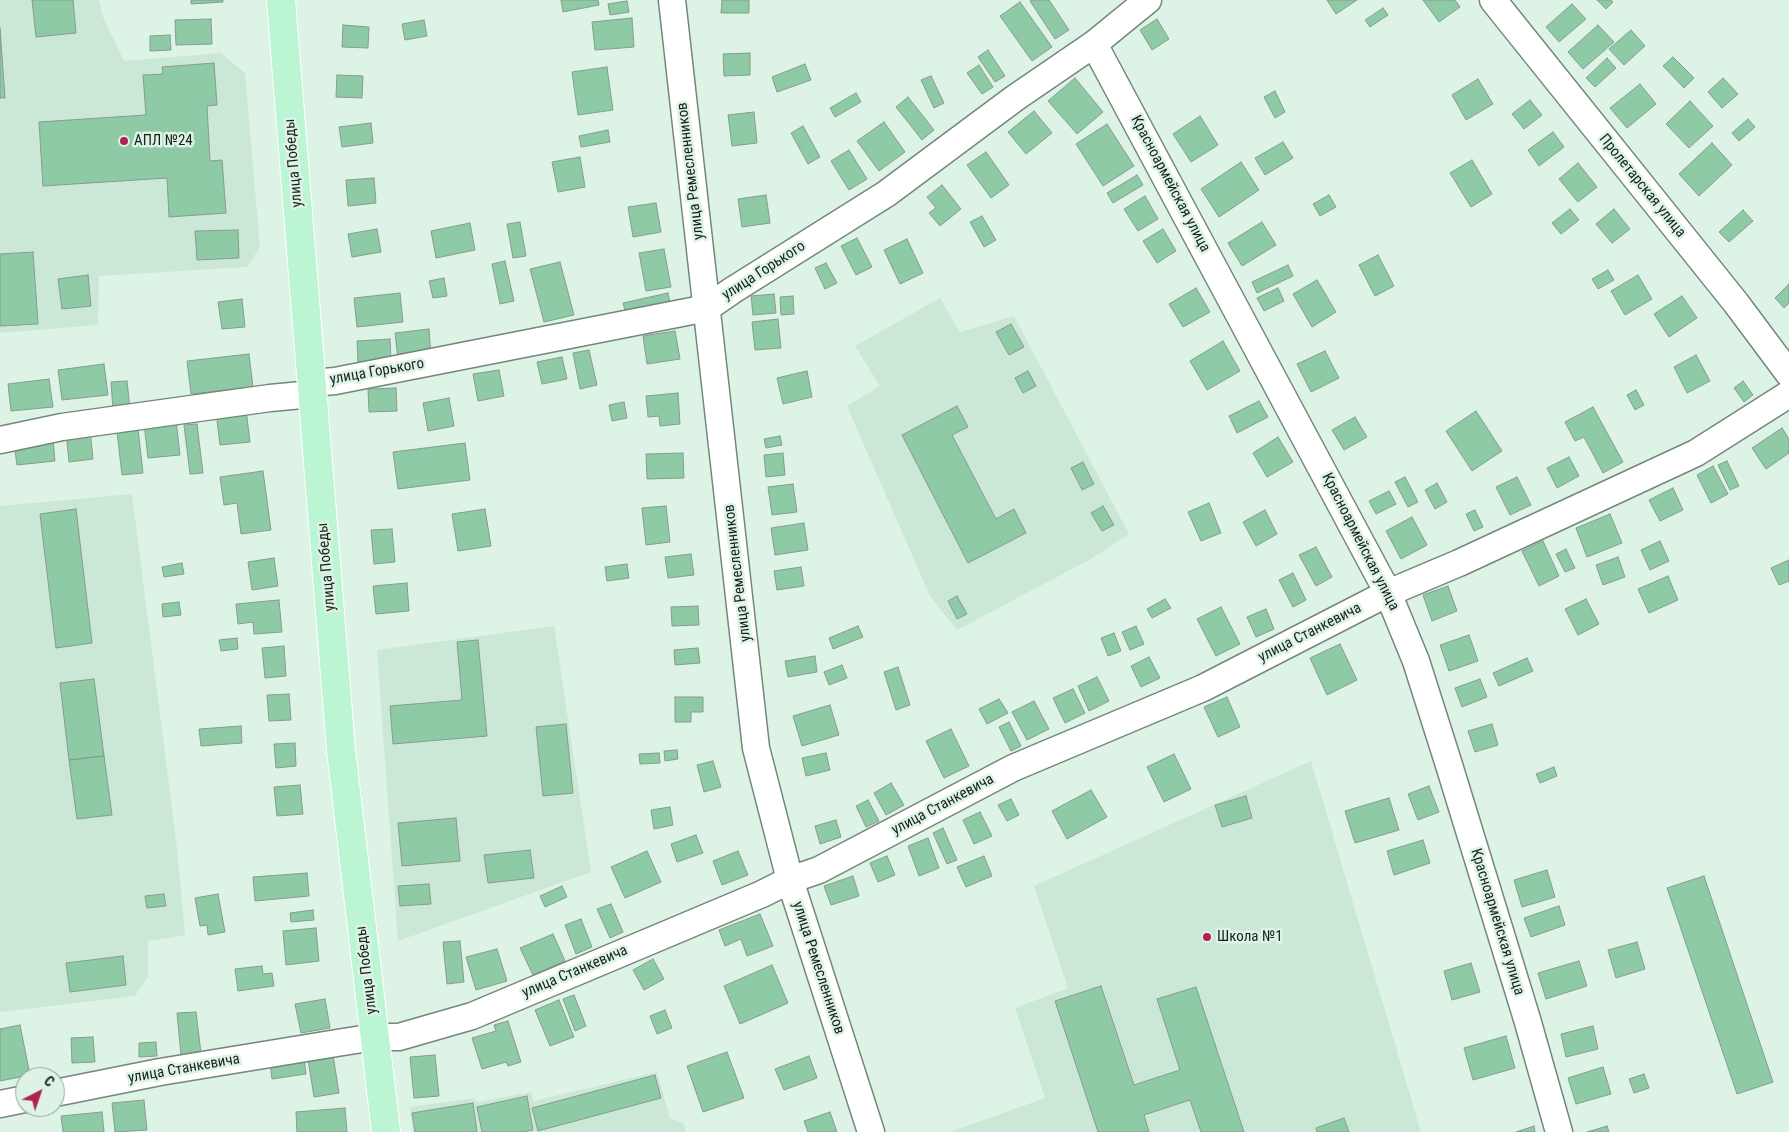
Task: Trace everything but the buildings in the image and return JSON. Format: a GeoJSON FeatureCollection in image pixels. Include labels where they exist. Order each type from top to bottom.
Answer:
{"type":"FeatureCollection","features":[{"type":"Feature","properties":{"kind":"main road","name":"улица Победы"},"geometry":{"type":"LineString","coordinates":[[281,0],[341,750],[386,1132]]}},
{"type":"Feature","properties":{"kind":"street","name":"улица Ремесленников"},"geometry":{"type":"LineString","coordinates":[[672,0],[756,748],[790,880],[871,1132]]}},
{"type":"Feature","properties":{"kind":"street","name":"улица Горького"},"geometry":{"type":"LineString","coordinates":[[0,440],[62,428],[270,398],[335,381],[708,308],[733,290],[886,194],[1015,98],[1094,44],[1148,0]]}},
{"type":"Feature","properties":{"kind":"street","name":"Пролетарская улица"},"geometry":{"type":"LineString","coordinates":[[1493,0],[1736,303],[1789,374]]}},
{"type":"Feature","properties":{"kind":"street","name":"Красноармейская улица"},"geometry":{"type":"LineString","coordinates":[[1094,44],[1388,593],[1416,661],[1449,765],[1527,1019],[1559,1132]]}},
{"type":"Feature","properties":{"kind":"street","name":"улица Станкевича"},"geometry":{"type":"LineString","coordinates":[[65,1091],[160,1072],[375,1037],[399,1037],[472,1016],[762,894],[790,880],[819,870],[1013,768],[1203,688],[1388,593],[1459,563],[1696,453],[1789,394]]}},
{"type":"Feature","properties":{"kind":"street"},"geometry":{"type":"LineString","coordinates":[[0,1104],[15,1101]]}},
{"type":"Feature","properties":{"kind":"shaded area"},"geometry":{"type":"Polygon","coordinates":[[[0,0],[99,0],[103,17],[124,61],[221,53],[245,73],[260,247],[247,267],[99,276],[98,325],[0,333],[0,0]]]}},
{"type":"Feature","properties":{"kind":"shaded area"},"geometry":{"type":"Polygon","coordinates":[[[940,298],[960,332],[1014,316],[1129,534],[1091,559],[957,630],[930,596],[847,406],[880,386],[855,346],[940,298]]]}},
{"type":"Feature","properties":{"kind":"shaded area"},"geometry":{"type":"Polygon","coordinates":[[[132,494],[177,848],[185,935],[148,941],[148,977],[135,996],[0,1012],[0,506],[132,494]]]}},
{"type":"Feature","properties":{"kind":"shaded area"},"geometry":{"type":"Polygon","coordinates":[[[554,626],[591,872],[398,941],[377,650],[554,626]]]}},
{"type":"Feature","properties":{"kind":"shaded area","name":"Школа №1"},"geometry":{"type":"Polygon","coordinates":[[[1311,761],[1421,1132],[950,1132],[1045,1098],[1015,1008],[1068,988],[1034,886],[1311,761]]]}},
{"type":"Feature","properties":{"kind":"shaded area"},"geometry":{"type":"Polygon","coordinates":[[[657,1072],[670,1118],[683,1123],[686,1132],[413,1132],[410,1107],[474,1098],[478,1102],[531,1092],[533,1101],[657,1072]]]}},
{"type":"Feature","properties":{"kind":"place","name":"АПЛ №24"},"geometry":{"type":"Point","coordinates":[124,141]}},
{"type":"Feature","properties":{"kind":"place","name":"Школа №1"},"geometry":{"type":"Point","coordinates":[1207,937]}}]}
